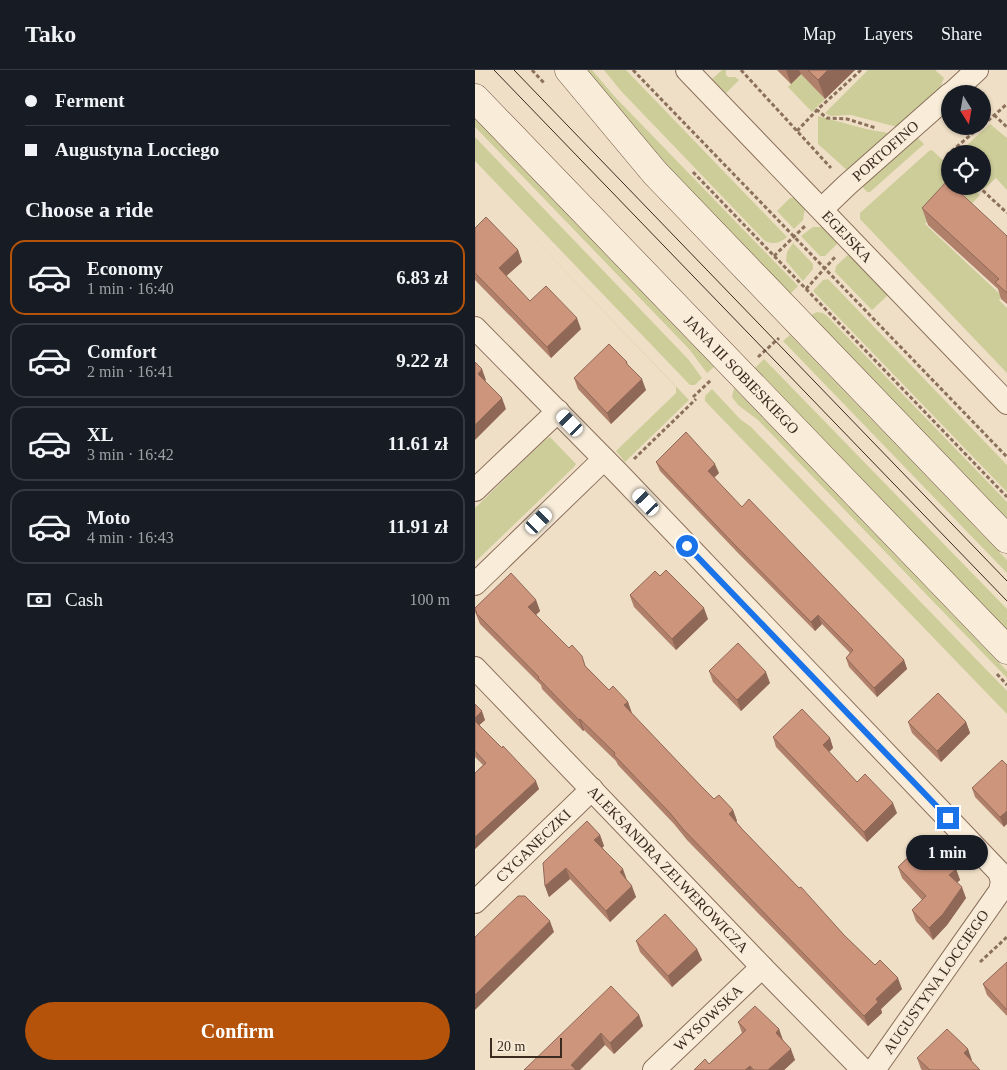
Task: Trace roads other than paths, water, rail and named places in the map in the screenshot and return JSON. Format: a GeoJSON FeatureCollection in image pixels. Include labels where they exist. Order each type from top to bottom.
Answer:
{"type":"FeatureCollection","features":[{"type":"Feature","properties":{"kind":"main road"},"geometry":{"type":"LineString","coordinates":[[569,70],[624,138],[672,192],[1007,539]]}},
{"type":"Feature","properties":{"kind":"main road","name":"JANA III SOBIESKIEGO"},"geometry":{"type":"LineString","coordinates":[[475,98],[1007,650]]}},
{"type":"Feature","properties":{"kind":"street","name":"EGEJSKA"},"geometry":{"type":"LineString","coordinates":[[687,70],[1007,402]]}},
{"type":"Feature","properties":{"kind":"street","name":"PORTOFINO"},"geometry":{"type":"LineString","coordinates":[[960,85],[977,70]]}},
{"type":"Feature","properties":{"kind":"street","name":"PORTOFINO"},"geometry":{"type":"LineString","coordinates":[[822,209],[941,102]]}},
{"type":"Feature","properties":{"kind":"street","name":"AUGUSTYNA LOCCIEGO"},"geometry":{"type":"LineString","coordinates":[[475,328],[558,411],[999,872],[1004,891],[874,1070]]}},
{"type":"Feature","properties":{"kind":"street"},"geometry":{"type":"LineString","coordinates":[[475,490],[558,411]]}},
{"type":"Feature","properties":{"kind":"street"},"geometry":{"type":"LineString","coordinates":[[475,584],[604,459]]}},
{"type":"Feature","properties":{"kind":"street","name":"ALEKSANDRA ZELWEROWICZA"},"geometry":{"type":"LineString","coordinates":[[475,668],[863,1070]]}},
{"type":"Feature","properties":{"kind":"street","name":"CYGANECZKI"},"geometry":{"type":"LineString","coordinates":[[475,902],[592,789]]}},
{"type":"Feature","properties":{"kind":"street","name":"WYSOWSKA"},"geometry":{"type":"LineString","coordinates":[[654,1070],[762,967]]}},
{"type":"Feature","properties":{"kind":"tram line"},"geometry":{"type":"LineString","coordinates":[[494,70],[1007,601]]}},
{"type":"Feature","properties":{"kind":"tram line"},"geometry":{"type":"LineString","coordinates":[[514,70],[1007,581]]}}]}
